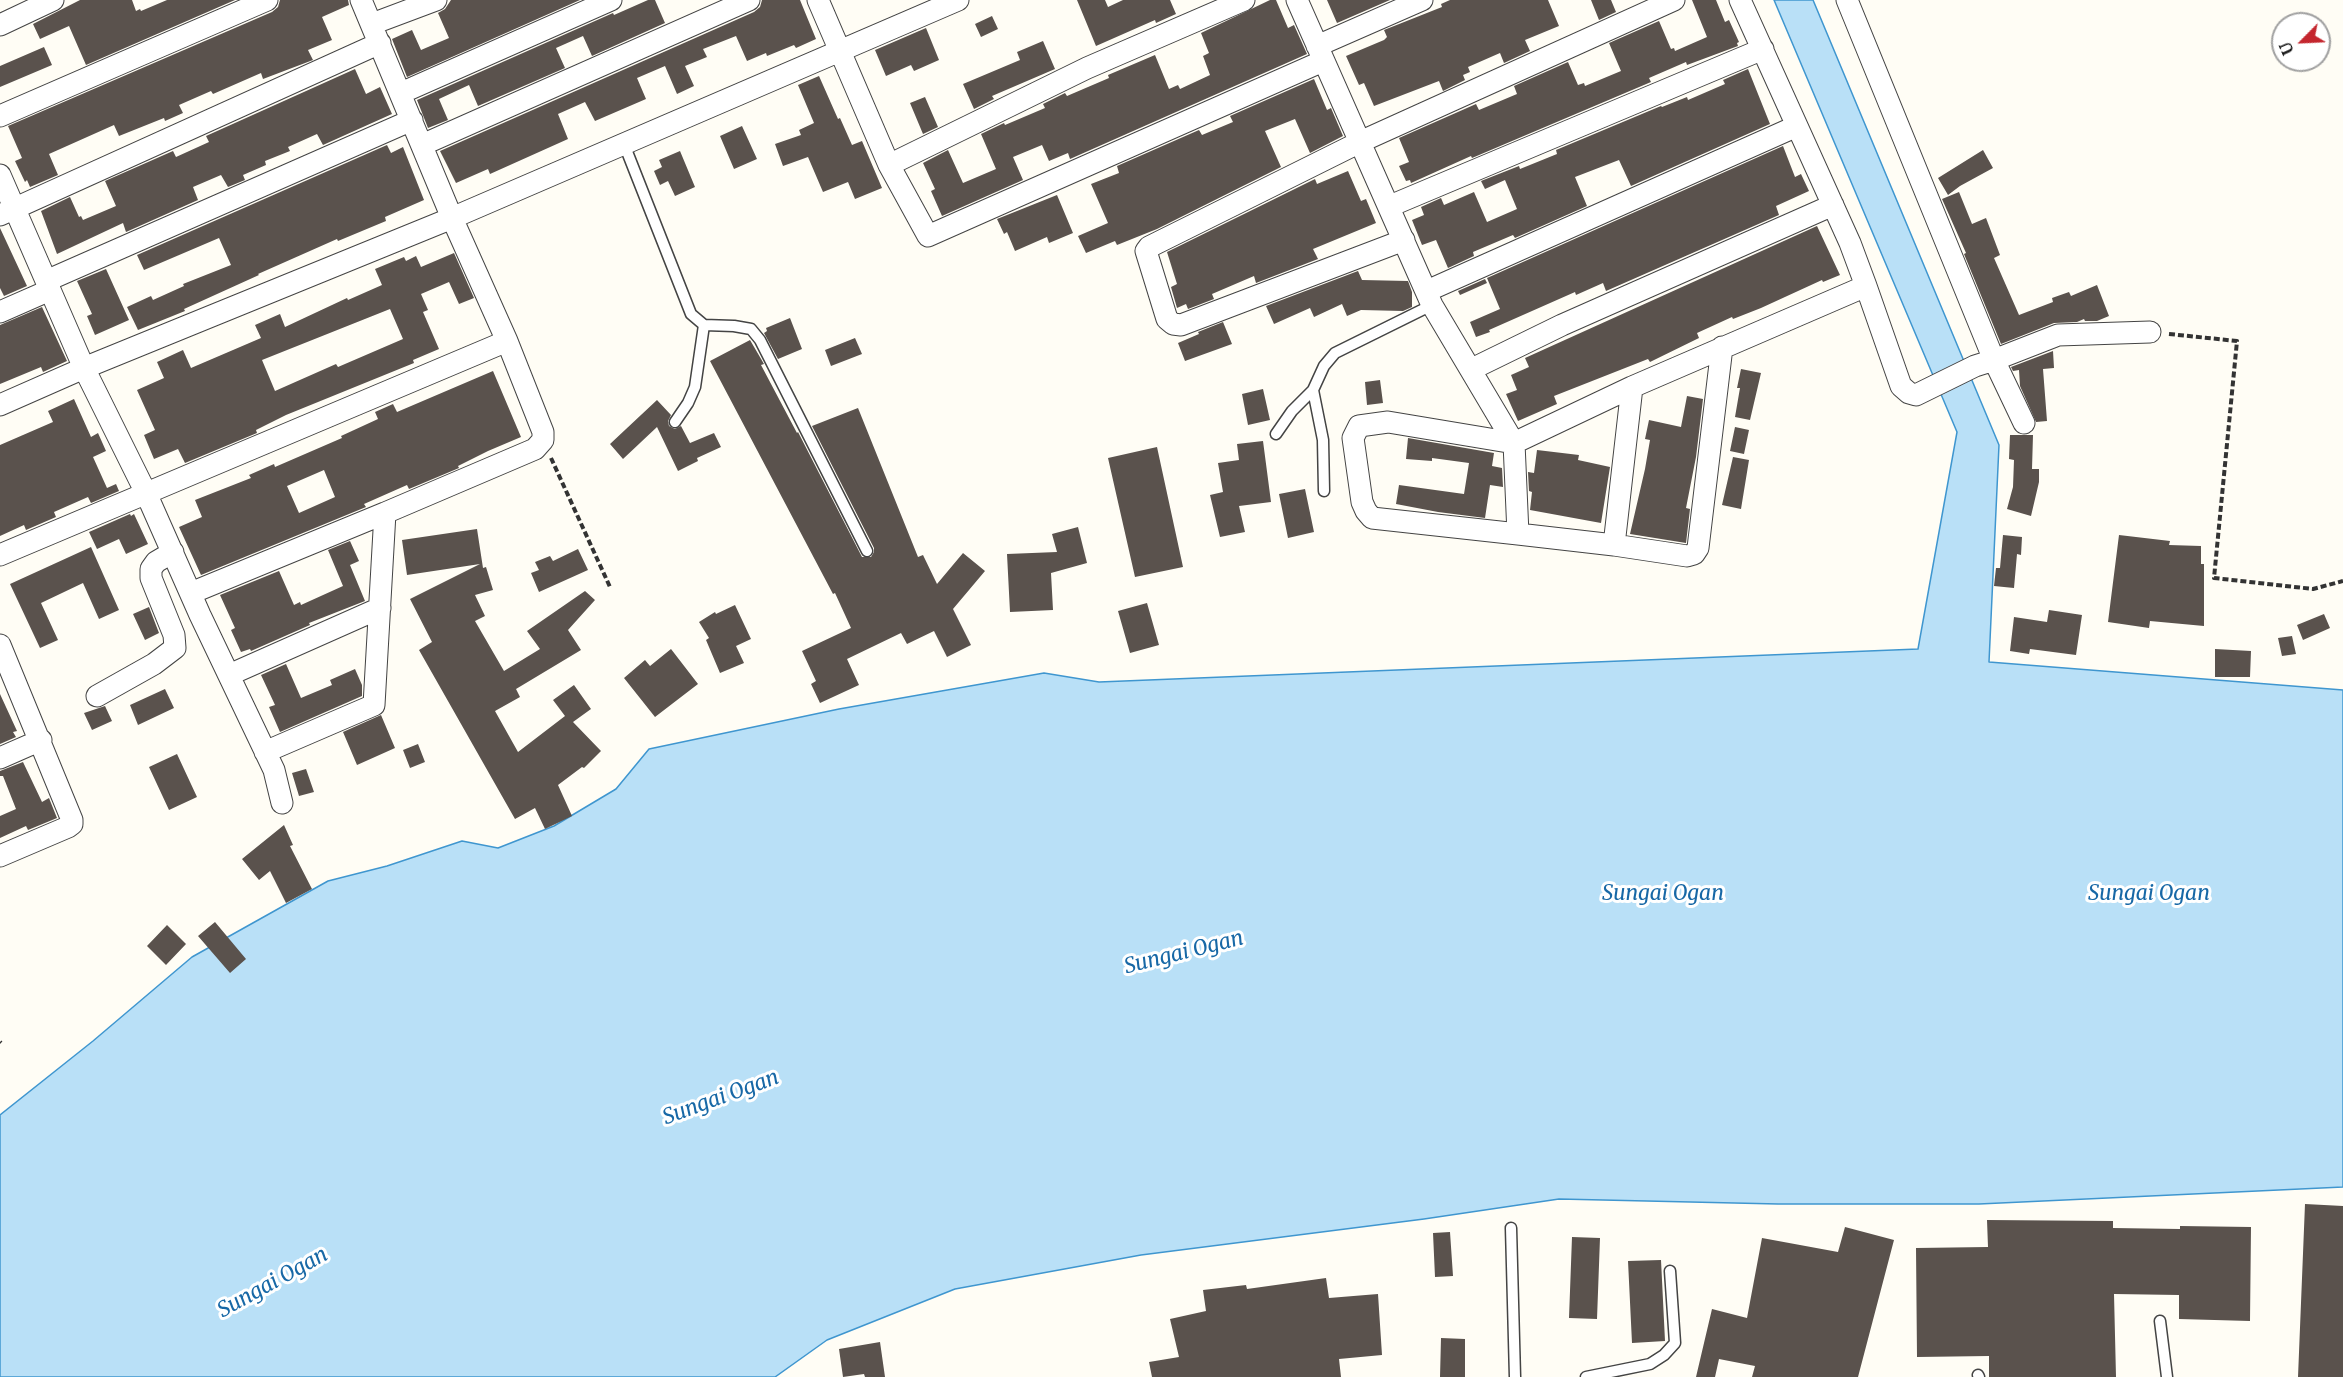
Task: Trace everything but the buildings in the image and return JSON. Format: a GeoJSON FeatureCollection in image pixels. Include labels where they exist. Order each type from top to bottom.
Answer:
{"type":"FeatureCollection","features":[{"type":"Feature","properties":{"kind":"street"},"geometry":{"type":"LineString","coordinates":[[0,25],[53,0]]}},
{"type":"Feature","properties":{"kind":"street"},"geometry":{"type":"LineString","coordinates":[[0,116],[267,0]]}},
{"type":"Feature","properties":{"kind":"street"},"geometry":{"type":"LineString","coordinates":[[191,593],[535,449],[543,441],[543,432],[507,341],[452,218],[361,0]]}},
{"type":"Feature","properties":{"kind":"street"},"geometry":{"type":"LineString","coordinates":[[7,212],[376,34],[436,0]]}},
{"type":"Feature","properties":{"kind":"street"},"geometry":{"type":"LineString","coordinates":[[401,93],[611,0]]}},
{"type":"Feature","properties":{"kind":"street"},"geometry":{"type":"LineString","coordinates":[[422,145],[750,0]]}},
{"type":"Feature","properties":{"kind":"street"},"geometry":{"type":"LineString","coordinates":[[818,0],[889,165],[925,234],[932,236],[1320,54],[1422,0]]}},
{"type":"Feature","properties":{"kind":"street"},"geometry":{"type":"LineString","coordinates":[[0,405],[84,368],[452,218],[958,0]]}},
{"type":"Feature","properties":{"kind":"street"},"geometry":{"type":"LineString","coordinates":[[889,165],[1087,69],[1244,0]]}},
{"type":"Feature","properties":{"kind":"street"},"geometry":{"type":"LineString","coordinates":[[1297,0],[1430,298],[1514,443],[1518,534]]}},
{"type":"Feature","properties":{"kind":"street"},"geometry":{"type":"LineString","coordinates":[[1404,240],[1181,325],[1173,324],[1167,319],[1146,251],[1149,247],[1360,142],[1674,0]]}},
{"type":"Feature","properties":{"kind":"street"},"geometry":{"type":"LineString","coordinates":[[1740,0],[1833,205],[1866,286],[1901,386],[1909,393],[1916,394],[1985,363],[2058,335],[2150,332]]}},
{"type":"Feature","properties":{"kind":"street"},"geometry":{"type":"LineString","coordinates":[[1847,0],[1985,363],[2024,423]]}},
{"type":"Feature","properties":{"kind":"street"},"geometry":{"type":"LineString","coordinates":[[1390,206],[1763,49]]}},
{"type":"Feature","properties":{"kind":"street"},"geometry":{"type":"LineString","coordinates":[[0,312],[48,285],[412,120]]}},
{"type":"Feature","properties":{"kind":"street"},"geometry":{"type":"LineString","coordinates":[[1430,298],[1797,126]]}},
{"type":"Feature","properties":{"kind":"street"},"geometry":{"type":"LineString","coordinates":[[0,175],[7,212],[48,285],[84,368],[146,493],[274,770],[282,803]]}},
{"type":"Feature","properties":{"kind":"street"},"geometry":{"type":"LineString","coordinates":[[1472,369],[1562,325],[1833,205]]}},
{"type":"Feature","properties":{"kind":"street"},"geometry":{"type":"LineString","coordinates":[[1722,347],[1698,548],[1694,554],[1687,556],[1614,545],[1372,518],[1366,511],[1362,502],[1353,438],[1359,426],[1388,422],[1514,443],[1632,387],[1722,347],[1866,286]]}},
{"type":"Feature","properties":{"kind":"street"},"geometry":{"type":"LineString","coordinates":[[0,555],[507,341]]}},
{"type":"Feature","properties":{"kind":"street"},"geometry":{"type":"LineString","coordinates":[[1614,545],[1632,387]]}},
{"type":"Feature","properties":{"kind":"street"},"geometry":{"type":"LineString","coordinates":[[265,752],[374,705],[385,513]]}},
{"type":"Feature","properties":{"kind":"street"},"geometry":{"type":"LineString","coordinates":[[97,696],[153,664],[175,648],[174,634],[152,578],[151,569],[156,562],[173,552]]}},
{"type":"Feature","properties":{"kind":"street"},"geometry":{"type":"LineString","coordinates":[[229,675],[380,608]]}},
{"type":"Feature","properties":{"kind":"street"},"geometry":{"type":"LineString","coordinates":[[0,856],[72,824],[41,740],[2,657]]}},
{"type":"Feature","properties":{"kind":"street"},"geometry":{"type":"LineString","coordinates":[[0,758],[41,740]]}},
{"type":"Feature","properties":{"kind":"lane"},"geometry":{"type":"LineString","coordinates":[[624,144],[691,314],[704,325],[751,329],[759,340],[867,551]]}},
{"type":"Feature","properties":{"kind":"lane"},"geometry":{"type":"LineString","coordinates":[[1276,434],[1292,411],[1313,390],[1324,366],[1335,352],[1430,298]]}},
{"type":"Feature","properties":{"kind":"lane"},"geometry":{"type":"LineString","coordinates":[[675,422],[688,403],[695,387],[704,325]]}},
{"type":"Feature","properties":{"kind":"lane"},"geometry":{"type":"LineString","coordinates":[[1313,390],[1323,440],[1324,491]]}},
{"type":"Feature","properties":{"kind":"lane"},"geometry":{"type":"LineString","coordinates":[[1511,1228],[1515,1377]]}},
{"type":"Feature","properties":{"kind":"lane"},"geometry":{"type":"LineString","coordinates":[[1586,1377],[1650,1365],[1664,1356],[1675,1342],[1670,1271]]}},
{"type":"Feature","properties":{"kind":"lane"},"geometry":{"type":"LineString","coordinates":[[2160,1321],[2167,1377]]}},
{"type":"Feature","properties":{"kind":"path"},"geometry":{"type":"LineString","coordinates":[[2150,332],[2237,341],[2214,578],[2313,589],[2343,581]]}},
{"type":"Feature","properties":{"kind":"path"},"geometry":{"type":"LineString","coordinates":[[543,441],[610,587]]}},
{"type":"Feature","properties":{"kind":"water","name":"Sungai Ogan"},"geometry":{"type":"Polygon","coordinates":[[[1774,0],[1813,0],[1999,445],[1989,662],[2343,690],[2343,1187],[1979,1204],[1778,1204],[1559,1199],[1424,1219],[1141,1255],[955,1289],[827,1340],[775,1377],[0,1377],[0,1115],[93,1041],[192,957],[328,881],[387,866],[462,841],[498,848],[554,826],[616,789],[649,749],[839,709],[1044,673],[1099,682],[1918,649],[1957,432],[1774,0]]]}}]}
